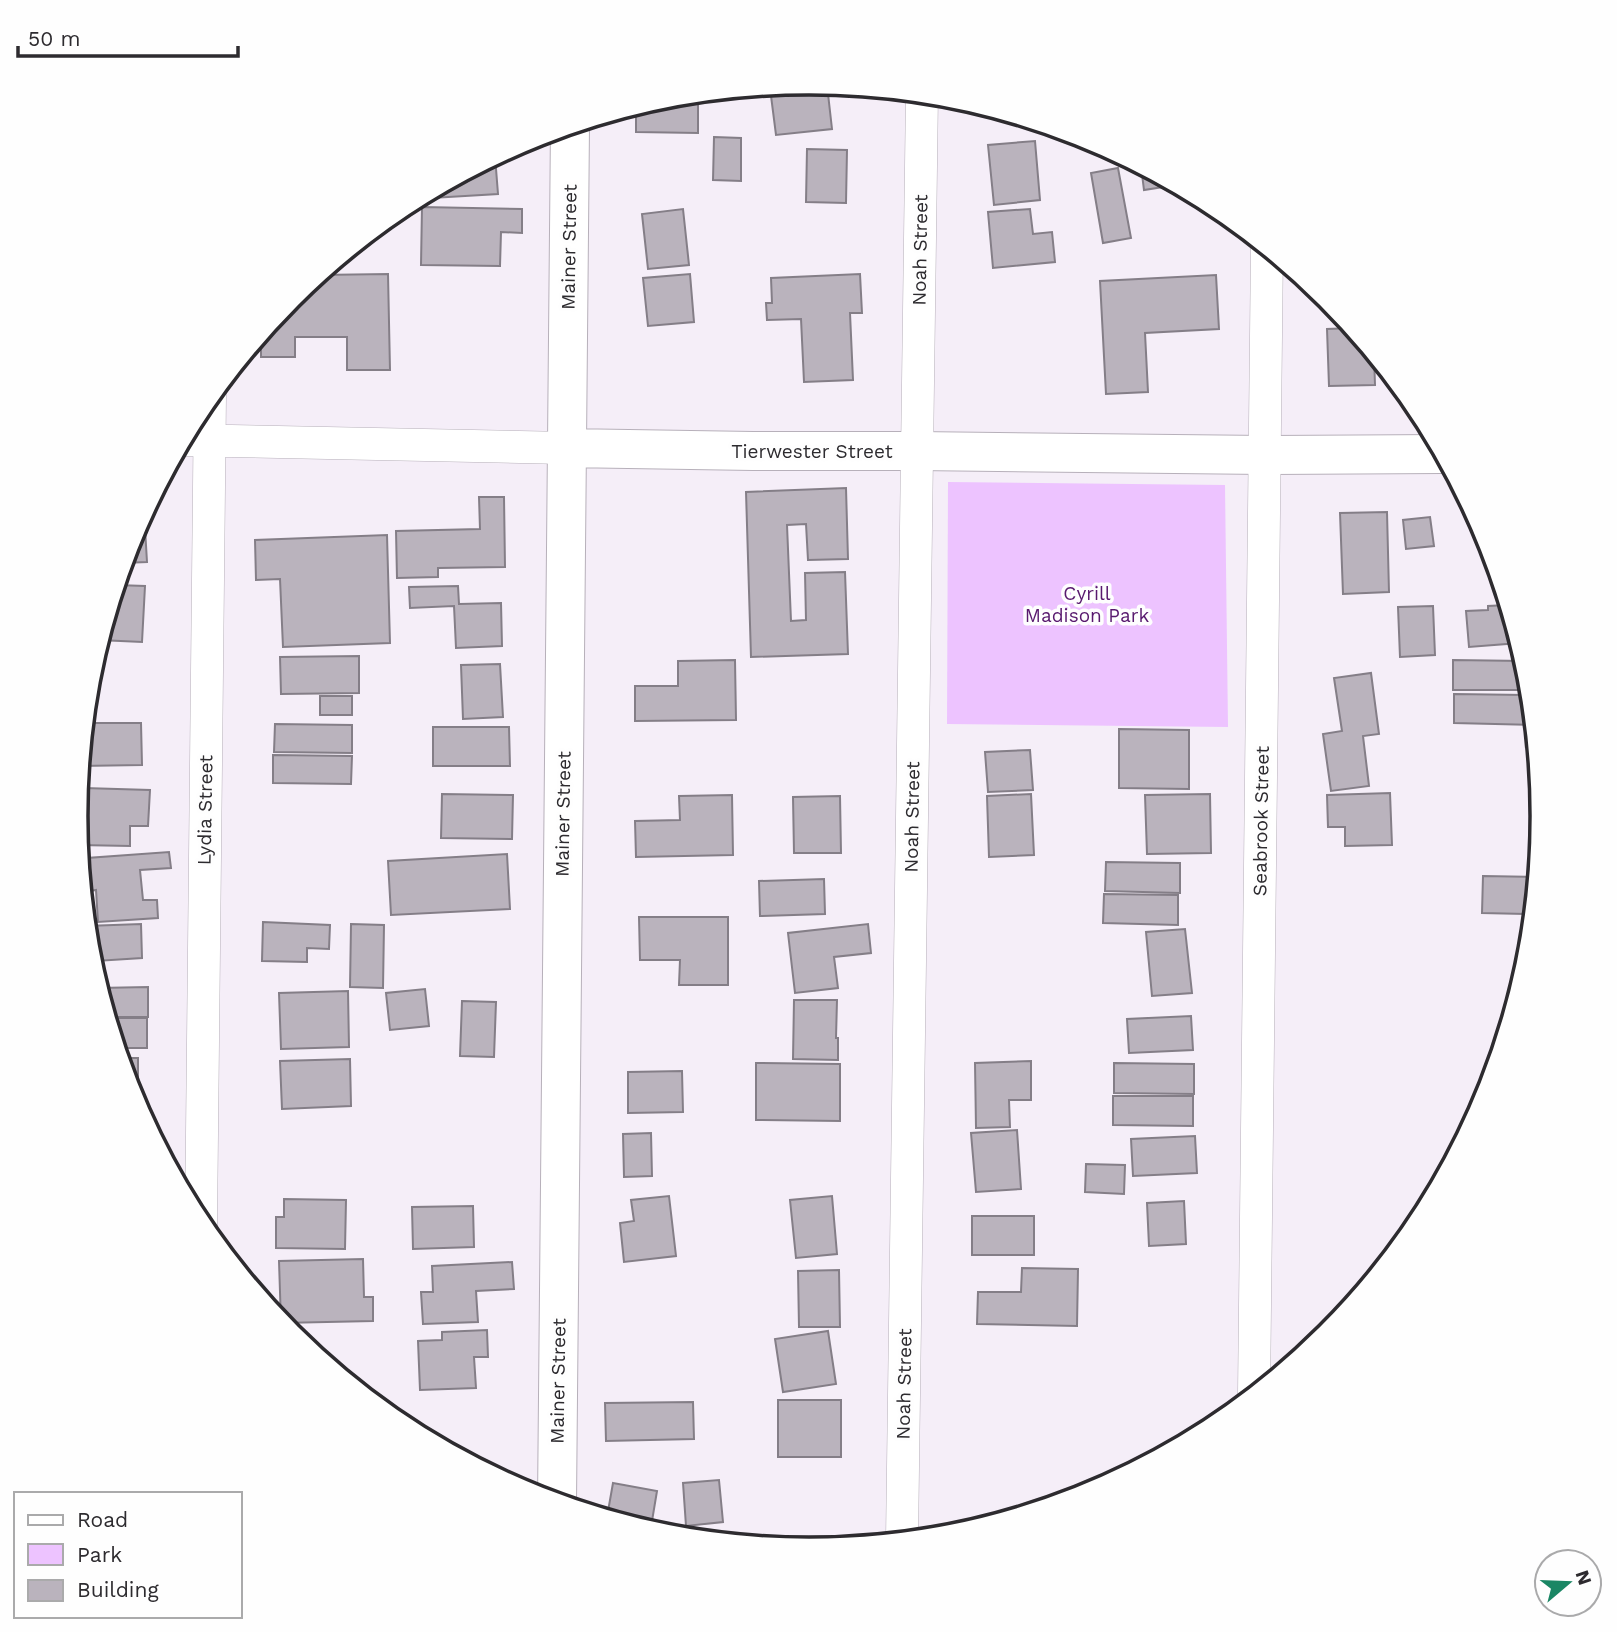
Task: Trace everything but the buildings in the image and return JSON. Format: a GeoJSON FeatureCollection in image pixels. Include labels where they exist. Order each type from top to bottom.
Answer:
{"type":"FeatureCollection","features":[{"type":"Feature","properties":{"kind":"street","name":"Noah Street"},"geometry":{"type":"LineString","coordinates":[[902,1531],[922,104]]}},
{"type":"Feature","properties":{"kind":"street","name":"Mainer Street"},"geometry":{"type":"LineString","coordinates":[[557,1491],[570,136]]}},
{"type":"Feature","properties":{"kind":"street","name":"Seabrook Street"},"geometry":{"type":"LineString","coordinates":[[1254,1382],[1267,260]]}},
{"type":"Feature","properties":{"kind":"street","name":"Tierwester Street"},"geometry":{"type":"LineString","coordinates":[[196,440],[753,451],[1432,454]]}},
{"type":"Feature","properties":{"kind":"street","name":"Lydia Street"},"geometry":{"type":"LineString","coordinates":[[196,440],[201,1204]]}},
{"type":"Feature","properties":{"kind":"green space","name":"Cyrill Madison Park"},"geometry":{"type":"Polygon","coordinates":[[[948,482],[1225,485],[1228,727],[947,724],[948,482]]]}}]}
